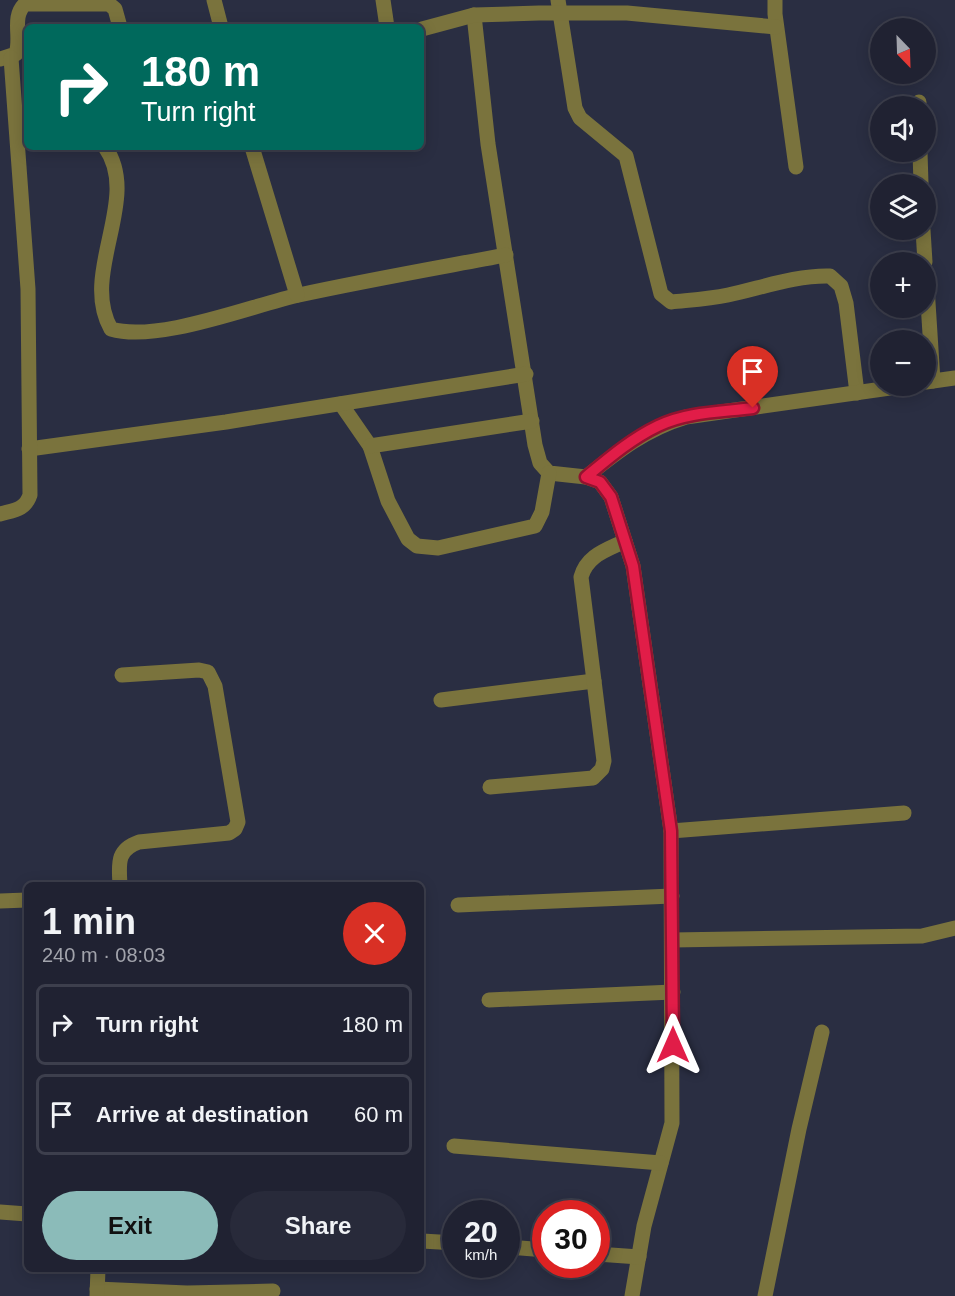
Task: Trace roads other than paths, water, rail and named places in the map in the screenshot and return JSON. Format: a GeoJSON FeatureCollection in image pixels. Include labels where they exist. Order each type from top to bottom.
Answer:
{"type":"FeatureCollection","features":[{"type":"Feature","properties":{"kind":"street"},"geometry":{"type":"LineString","coordinates":[[214,0],[221,24]]}},
{"type":"Feature","properties":{"kind":"street"},"geometry":{"type":"LineString","coordinates":[[383,0],[387,24]]}},
{"type":"Feature","properties":{"kind":"street"},"geometry":{"type":"LineString","coordinates":[[775,0],[776,27],[796,167]]}},
{"type":"Feature","properties":{"kind":"street"},"geometry":{"type":"LineString","coordinates":[[0,514],[20,509],[27,504],[30,495],[28,289],[21,121],[5,58],[16,54],[19,45],[17,18],[19,9],[25,4],[96,2],[115,4],[119,24]]}},
{"type":"Feature","properties":{"kind":"street"},"geometry":{"type":"LineString","coordinates":[[424,28],[474,15],[558,6],[776,27]]}},
{"type":"Feature","properties":{"kind":"street"},"geometry":{"type":"LineString","coordinates":[[558,6],[575,108],[580,118],[626,156],[661,294],[671,302],[683,301],[724,296],[813,275],[830,276],[841,286],[846,303],[857,393]]}},
{"type":"Feature","properties":{"kind":"street"},"geometry":{"type":"LineString","coordinates":[[474,15],[488,144],[540,463],[549,473],[586,477],[600,482],[611,497],[633,566],[671,831],[672,1123],[639,1257],[632,1296]]}},
{"type":"Feature","properties":{"kind":"street"},"geometry":{"type":"LineString","coordinates":[[107,150],[115,160],[117,187],[102,285],[104,316],[111,329],[125,333],[197,322],[297,296],[506,255]]}},
{"type":"Feature","properties":{"kind":"street"},"geometry":{"type":"LineString","coordinates":[[253,150],[297,296]]}},
{"type":"Feature","properties":{"kind":"street"},"geometry":{"type":"LineString","coordinates":[[29,449],[226,422],[526,374]]}},
{"type":"Feature","properties":{"kind":"street"},"geometry":{"type":"LineString","coordinates":[[936,381],[955,378]]}},
{"type":"Feature","properties":{"kind":"street"},"geometry":{"type":"LineString","coordinates":[[586,477],[627,444],[660,425],[677,420],[870,391]]}},
{"type":"Feature","properties":{"kind":"street"},"geometry":{"type":"LineString","coordinates":[[341,404],[370,446],[388,501],[408,539],[424,549],[525,530],[535,526],[542,512],[549,473]]}},
{"type":"Feature","properties":{"kind":"street"},"geometry":{"type":"LineString","coordinates":[[370,446],[532,421]]}},
{"type":"Feature","properties":{"kind":"street"},"geometry":{"type":"LineString","coordinates":[[490,787],[593,778],[602,769],[604,760],[581,577],[584,565],[597,554],[625,541]]}},
{"type":"Feature","properties":{"kind":"street"},"geometry":{"type":"LineString","coordinates":[[120,882],[121,853],[127,846],[139,842],[229,833],[235,829],[238,822],[215,686],[208,672],[199,670],[122,675]]}},
{"type":"Feature","properties":{"kind":"street"},"geometry":{"type":"LineString","coordinates":[[441,700],[594,681]]}},
{"type":"Feature","properties":{"kind":"street"},"geometry":{"type":"LineString","coordinates":[[671,831],[904,813]]}},
{"type":"Feature","properties":{"kind":"street"},"geometry":{"type":"LineString","coordinates":[[458,904],[672,896]]}},
{"type":"Feature","properties":{"kind":"street"},"geometry":{"type":"LineString","coordinates":[[0,901],[24,900]]}},
{"type":"Feature","properties":{"kind":"street"},"geometry":{"type":"LineString","coordinates":[[672,940],[922,936],[955,928]]}},
{"type":"Feature","properties":{"kind":"street"},"geometry":{"type":"LineString","coordinates":[[489,1000],[673,992]]}},
{"type":"Feature","properties":{"kind":"street"},"geometry":{"type":"LineString","coordinates":[[765,1296],[799,1129],[822,1032]]}},
{"type":"Feature","properties":{"kind":"street"},"geometry":{"type":"LineString","coordinates":[[454,1146],[661,1163]]}},
{"type":"Feature","properties":{"kind":"street"},"geometry":{"type":"LineString","coordinates":[[0,1212],[24,1214]]}},
{"type":"Feature","properties":{"kind":"street"},"geometry":{"type":"LineString","coordinates":[[424,1241],[442,1242]]}},
{"type":"Feature","properties":{"kind":"street"},"geometry":{"type":"LineString","coordinates":[[610,1255],[639,1257]]}},
{"type":"Feature","properties":{"kind":"street"},"geometry":{"type":"LineString","coordinates":[[98,1272],[97,1292],[273,1291]]}}]}
